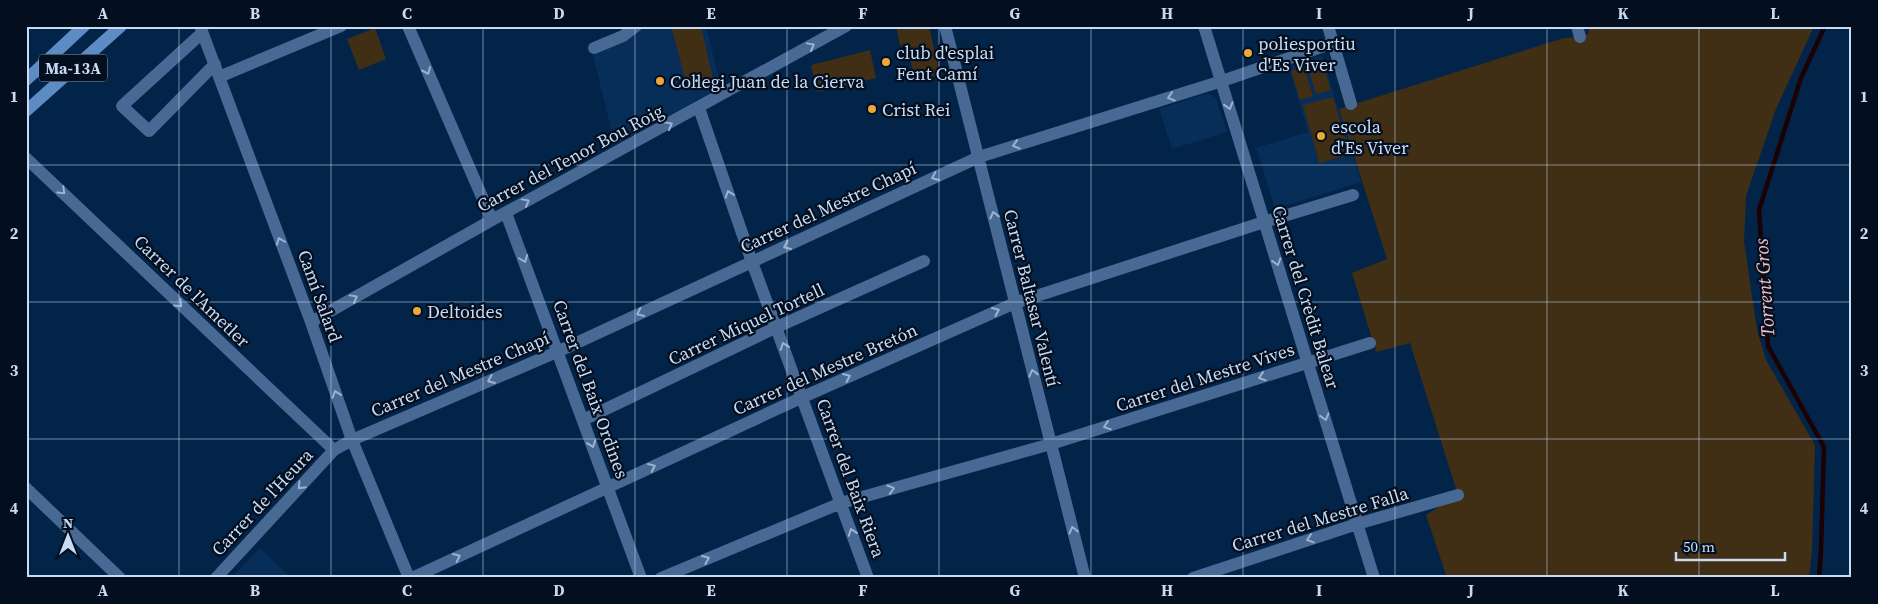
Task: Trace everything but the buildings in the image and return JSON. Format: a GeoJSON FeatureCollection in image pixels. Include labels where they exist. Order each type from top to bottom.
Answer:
{"type":"FeatureCollection","features":[{"type":"Feature","properties":{"kind":"main road","name":"Ma-13A"},"geometry":{"type":"LineString","coordinates":[[26,80],[84,26]]}},
{"type":"Feature","properties":{"kind":"main road","name":"Ma-13A"},"geometry":{"type":"LineString","coordinates":[[26,111],[121,26]]}},
{"type":"Feature","properties":{"kind":"street"},"geometry":{"type":"LineString","coordinates":[[201,29],[122,106],[149,131],[217,70],[341,26]]}},
{"type":"Feature","properties":{"kind":"street"},"geometry":{"type":"LineString","coordinates":[[408,26],[492,220]]}},
{"type":"Feature","properties":{"kind":"street"},"geometry":{"type":"LineString","coordinates":[[594,48],[623,36],[636,26]]}},
{"type":"Feature","properties":{"kind":"street","name":"Carrer del Tenor Bou Roig"},"geometry":{"type":"LineString","coordinates":[[311,322],[492,220],[846,26]]}},
{"type":"Feature","properties":{"kind":"street","name":"Carrer Baltasar Valentí"},"geometry":{"type":"LineString","coordinates":[[945,26],[1085,578]]}},
{"type":"Feature","properties":{"kind":"street","name":"Carrer del Crèdit Balear"},"geometry":{"type":"LineString","coordinates":[[1204,26],[1374,578]]}},
{"type":"Feature","properties":{"kind":"street"},"geometry":{"type":"LineString","coordinates":[[1328,26],[1351,104]]}},
{"type":"Feature","properties":{"kind":"street","name":"Camí Salard"},"geometry":{"type":"LineString","coordinates":[[201,29],[311,322],[352,440],[411,578]]}},
{"type":"Feature","properties":{"kind":"street","name":"Carrer del Mestre Chapí"},"geometry":{"type":"LineString","coordinates":[[334,450],[352,440],[559,351],[979,156],[1222,81],[1333,43]]}},
{"type":"Feature","properties":{"kind":"street","name":"Carrer del Baix Riera"},"geometry":{"type":"LineString","coordinates":[[699,108],[752,262],[778,327],[868,578]]}},
{"type":"Feature","properties":{"kind":"street","name":"Carrer de l'Ametler"},"geometry":{"type":"LineString","coordinates":[[26,158],[334,450]]}},
{"type":"Feature","properties":{"kind":"street","name":"Carrer del Mestre Bretón"},"geometry":{"type":"LineString","coordinates":[[411,578],[803,397],[1016,303],[1353,195]]}},
{"type":"Feature","properties":{"kind":"street","name":"Carrer del Baix Ordines"},"geometry":{"type":"LineString","coordinates":[[506,213],[559,351],[641,578]]}},
{"type":"Feature","properties":{"kind":"street","name":"Carrer Miquel Tortell"},"geometry":{"type":"LineString","coordinates":[[584,420],[778,327],[924,261]]}},
{"type":"Feature","properties":{"kind":"street","name":"Carrer del Mestre Vives"},"geometry":{"type":"LineString","coordinates":[[661,578],[841,503],[1051,444],[1370,343]]}},
{"type":"Feature","properties":{"kind":"street","name":"Carrer de l'Heura"},"geometry":{"type":"LineString","coordinates":[[216,578],[334,450]]}},
{"type":"Feature","properties":{"kind":"street"},"geometry":{"type":"LineString","coordinates":[[26,488],[120,578]]}},
{"type":"Feature","properties":{"kind":"street","name":"Carrer del Mestre Falla"},"geometry":{"type":"LineString","coordinates":[[1193,578],[1357,524],[1458,495]]}},
{"type":"Feature","properties":{"kind":"shaded area","name":"Col·legi Juan de la Cierva"},"geometry":{"type":"Polygon","coordinates":[[[641,26],[706,26],[721,87],[615,145],[592,51],[641,26]]]}},
{"type":"Feature","properties":{"kind":"shaded area"},"geometry":{"type":"Polygon","coordinates":[[[671,26],[701,26],[713,79],[687,86],[671,26]]]}},
{"type":"Feature","properties":{"kind":"shaded area"},"geometry":{"type":"Polygon","coordinates":[[[896,26],[929,26],[940,75],[915,80],[907,45],[900,46],[896,26]]]}},
{"type":"Feature","properties":{"kind":"shaded area"},"geometry":{"type":"Polygon","coordinates":[[[1588,26],[1814,26],[1776,109],[1746,196],[1744,241],[1757,330],[1766,360],[1815,445],[1812,551],[1809,578],[1447,578],[1426,515],[1458,495],[1410,343],[1376,352],[1352,273],[1387,259],[1339,109],[1564,38],[1580,37],[1589,33],[1588,26]]]}},
{"type":"Feature","properties":{"kind":"shaded area"},"geometry":{"type":"Polygon","coordinates":[[[375,28],[386,59],[359,70],[347,39],[375,28]]]}},
{"type":"Feature","properties":{"kind":"shaded area"},"geometry":{"type":"Polygon","coordinates":[[[870,50],[876,78],[817,92],[811,65],[870,50]]]}},
{"type":"Feature","properties":{"kind":"shaded area","name":"escola d'Es Viver"},"geometry":{"type":"Polygon","coordinates":[[[1322,56],[1361,182],[1275,209],[1256,148],[1308,132],[1289,67],[1322,56]]]}},
{"type":"Feature","properties":{"kind":"shaded area"},"geometry":{"type":"Polygon","coordinates":[[[1322,61],[1331,90],[1316,94],[1307,65],[1322,61]]]}},
{"type":"Feature","properties":{"kind":"shaded area"},"geometry":{"type":"Polygon","coordinates":[[[1304,67],[1313,96],[1300,100],[1291,71],[1304,67]]]}},
{"type":"Feature","properties":{"kind":"shaded area"},"geometry":{"type":"Polygon","coordinates":[[[1208,93],[1216,98],[1227,132],[1172,149],[1159,109],[1208,93]]]}},
{"type":"Feature","properties":{"kind":"shaded area"},"geometry":{"type":"Polygon","coordinates":[[[1333,97],[1350,155],[1319,163],[1303,105],[1333,97]]]}},
{"type":"Feature","properties":{"kind":"shaded area"},"geometry":{"type":"Polygon","coordinates":[[[260,548],[291,578],[231,578],[260,548]]]}},
{"type":"Feature","properties":{"kind":"waterway","name":"Torrent Gros"},"geometry":{"type":"LineString","coordinates":[[1819,578],[1824,447],[1768,346],[1759,210],[1801,78],[1825,26]]}},
{"type":"Feature","properties":{"kind":"place","name":"poliesportiu d'Es Viver"},"geometry":{"type":"Point","coordinates":[1248,53]}},
{"type":"Feature","properties":{"kind":"place","name":"club d'esplai Fent Camí"},"geometry":{"type":"Point","coordinates":[886,62]}},
{"type":"Feature","properties":{"kind":"place","name":"Col·legi Juan de la Cierva"},"geometry":{"type":"Point","coordinates":[660,81]}},
{"type":"Feature","properties":{"kind":"place","name":"Crist Rei"},"geometry":{"type":"Point","coordinates":[872,109]}},
{"type":"Feature","properties":{"kind":"place","name":"escola d'Es Viver"},"geometry":{"type":"Point","coordinates":[1321,136]}},
{"type":"Feature","properties":{"kind":"place","name":"Deltoides"},"geometry":{"type":"Point","coordinates":[417,311]}}]}
